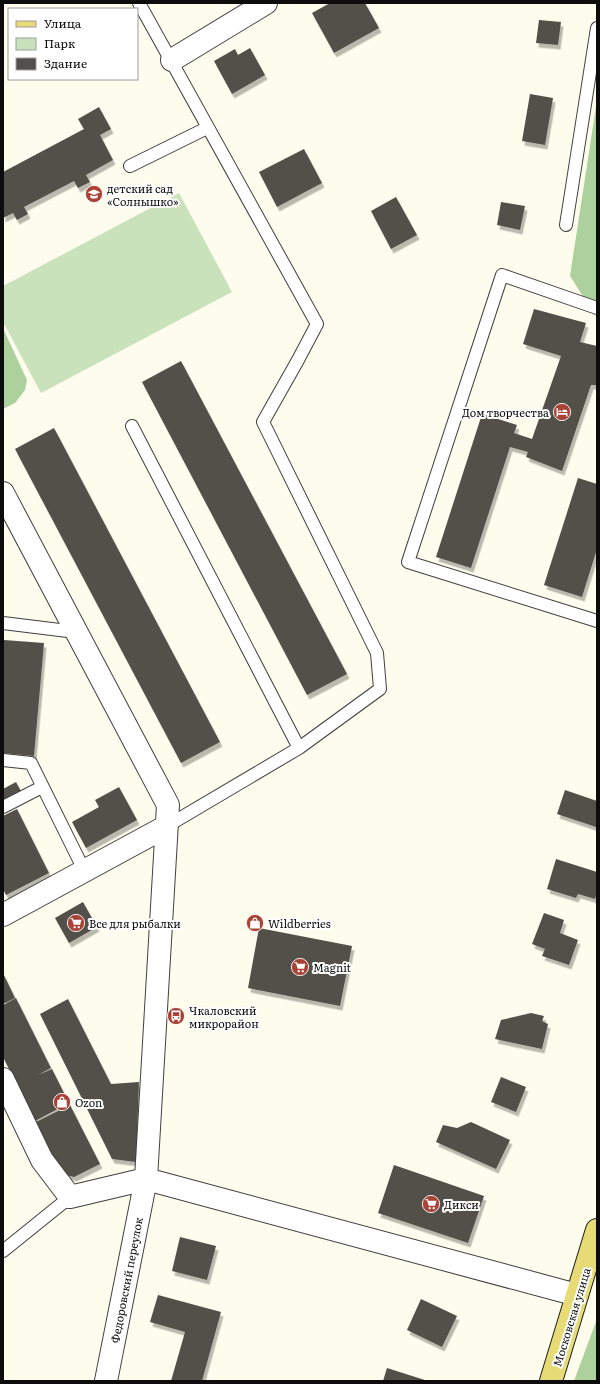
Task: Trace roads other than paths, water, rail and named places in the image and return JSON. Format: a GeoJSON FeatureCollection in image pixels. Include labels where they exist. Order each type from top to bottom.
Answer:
{"type":"FeatureCollection","features":[{"type":"Feature","properties":{"kind":"main road","name":"Московская улица"},"geometry":{"type":"LineString","coordinates":[[551,1381],[597,1230]]}},
{"type":"Feature","properties":{"kind":"street"},"geometry":{"type":"LineString","coordinates":[[172,60],[266,3]]}},
{"type":"Feature","properties":{"kind":"street","name":"Федоровский переулок"},"geometry":{"type":"LineString","coordinates":[[3,493],[168,805],[146,1179],[106,1381]]}},
{"type":"Feature","properties":{"kind":"street"},"geometry":{"type":"LineString","coordinates":[[3,914],[166,826]]}},
{"type":"Feature","properties":{"kind":"street"},"geometry":{"type":"LineString","coordinates":[[3,1079],[42,1160],[70,1197],[146,1179],[577,1295]]}},
{"type":"Feature","properties":{"kind":"lane"},"geometry":{"type":"LineString","coordinates":[[139,3],[172,60],[207,128],[317,324],[263,422],[377,653],[380,689],[299,748],[166,826]]}},
{"type":"Feature","properties":{"kind":"lane"},"geometry":{"type":"LineString","coordinates":[[566,225],[597,28]]}},
{"type":"Feature","properties":{"kind":"lane"},"geometry":{"type":"LineString","coordinates":[[130,166],[207,128]]}},
{"type":"Feature","properties":{"kind":"lane"},"geometry":{"type":"LineString","coordinates":[[597,308],[502,275],[408,562],[597,621]]}},
{"type":"Feature","properties":{"kind":"lane"},"geometry":{"type":"LineString","coordinates":[[132,426],[299,748]]}},
{"type":"Feature","properties":{"kind":"lane"},"geometry":{"type":"LineString","coordinates":[[3,624],[76,632]]}},
{"type":"Feature","properties":{"kind":"lane"},"geometry":{"type":"LineString","coordinates":[[3,760],[31,763],[84,870]]}},
{"type":"Feature","properties":{"kind":"lane"},"geometry":{"type":"LineString","coordinates":[[3,807],[42,787]]}},
{"type":"Feature","properties":{"kind":"lane"},"geometry":{"type":"LineString","coordinates":[[3,1252],[70,1197]]}},
{"type":"Feature","properties":{"kind":"place","name":"детский сад «Солнышко»"},"geometry":{"type":"Point","coordinates":[94,194]}},
{"type":"Feature","properties":{"kind":"place","name":"Дом творчества"},"geometry":{"type":"Point","coordinates":[562,412]}},
{"type":"Feature","properties":{"kind":"place","name":"Все для рыбалки"},"geometry":{"type":"Point","coordinates":[76,923]}},
{"type":"Feature","properties":{"kind":"place","name":"Wildberries"},"geometry":{"type":"Point","coordinates":[255,923]}},
{"type":"Feature","properties":{"kind":"place","name":"Magnit"},"geometry":{"type":"Point","coordinates":[300,967]}},
{"type":"Feature","properties":{"kind":"place","name":"Чкаловский микрорайон"},"geometry":{"type":"Point","coordinates":[176,1016]}},
{"type":"Feature","properties":{"kind":"place","name":"Ozon"},"geometry":{"type":"Point","coordinates":[62,1102]}},
{"type":"Feature","properties":{"kind":"place","name":"Дикси"},"geometry":{"type":"Point","coordinates":[431,1204]}}]}
